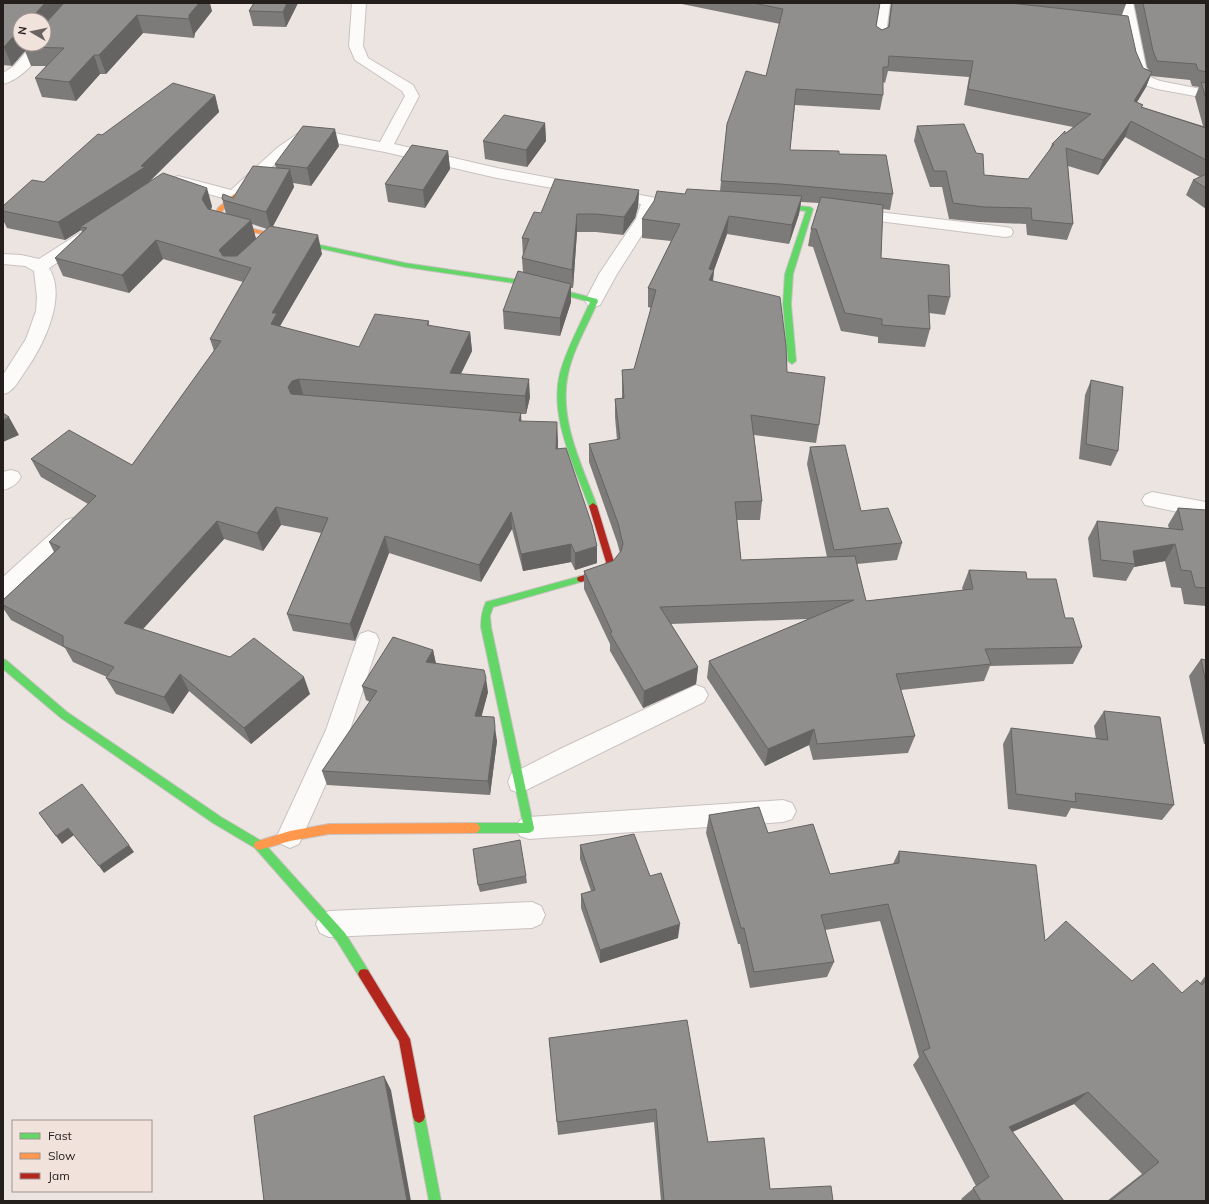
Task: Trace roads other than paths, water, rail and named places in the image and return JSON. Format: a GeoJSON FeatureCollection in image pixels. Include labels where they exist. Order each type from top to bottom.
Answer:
{"type":"FeatureCollection","features":[{"type":"Feature","properties":{"kind":"street"},"geometry":{"type":"LineString","coordinates":[[359,3],[356,46],[362,60],[408,88],[412,96],[385,147]]}},
{"type":"Feature","properties":{"kind":"street"},"geometry":{"type":"LineString","coordinates":[[1126,3],[1126,26],[1144,80],[1157,85],[1206,94]]}},
{"type":"Feature","properties":{"kind":"street"},"geometry":{"type":"LineString","coordinates":[[3,80],[19,69],[34,52]]}},
{"type":"Feature","properties":{"kind":"street"},"geometry":{"type":"LineString","coordinates":[[529,828],[486,627],[485,616],[489,605],[509,598],[556,588],[604,572],[608,568],[610,562],[605,542],[557,426],[562,400],[564,376],[594,301],[608,274],[654,201],[497,173],[385,147],[314,134],[302,137],[282,151],[220,209],[216,216],[220,222],[271,236],[406,265],[527,283],[594,301]]}},
{"type":"Feature","properties":{"kind":"street"},"geometry":{"type":"LineString","coordinates":[[165,185],[178,181],[187,182],[234,196]]}},
{"type":"Feature","properties":{"kind":"street"},"geometry":{"type":"LineString","coordinates":[[764,206],[825,211],[1005,232]]}},
{"type":"Feature","properties":{"kind":"street"},"geometry":{"type":"LineString","coordinates":[[792,361],[787,304],[789,274],[825,211]]}},
{"type":"Feature","properties":{"kind":"street"},"geometry":{"type":"LineString","coordinates":[[40,266],[99,228]]}},
{"type":"Feature","properties":{"kind":"street"},"geometry":{"type":"LineString","coordinates":[[256,250],[271,236]]}},
{"type":"Feature","properties":{"kind":"street"},"geometry":{"type":"LineString","coordinates":[[3,259],[29,261],[40,266],[44,273],[46,289],[45,310],[29,351],[3,388]]}},
{"type":"Feature","properties":{"kind":"street"},"geometry":{"type":"LineString","coordinates":[[1152,500],[1206,510]]}},
{"type":"Feature","properties":{"kind":"street"},"geometry":{"type":"LineString","coordinates":[[3,590],[80,519]]}},
{"type":"Feature","properties":{"kind":"street"},"geometry":{"type":"LineString","coordinates":[[290,836],[338,730],[368,640]]}},
{"type":"Feature","properties":{"kind":"street"},"geometry":{"type":"LineString","coordinates":[[4,665],[64,714],[217,820],[259,845],[341,937],[404,1039],[436,1201]]}},
{"type":"Feature","properties":{"kind":"street"},"geometry":{"type":"LineString","coordinates":[[520,782],[568,756],[696,695]]}},
{"type":"Feature","properties":{"kind":"street"},"geometry":{"type":"LineString","coordinates":[[259,845],[290,836],[329,829],[529,828],[784,811]]}},
{"type":"Feature","properties":{"kind":"street"},"geometry":{"type":"LineString","coordinates":[[329,924],[532,916]]}},
{"type":"Feature","properties":{"kind":"lane"},"geometry":{"type":"LineString","coordinates":[[880,41],[885,3]]}}]}
